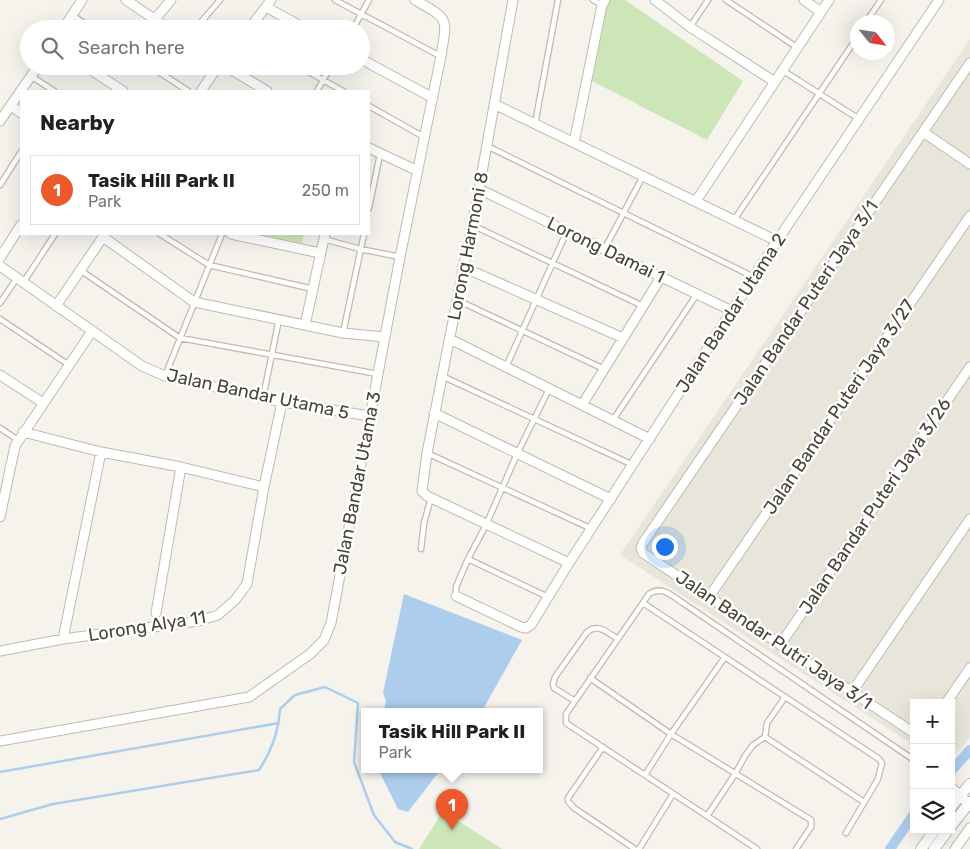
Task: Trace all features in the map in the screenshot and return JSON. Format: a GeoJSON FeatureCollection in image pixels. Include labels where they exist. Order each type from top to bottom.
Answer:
{"type":"FeatureCollection","features":[{"type":"Feature","properties":{"kind":"street"},"geometry":{"type":"LineString","coordinates":[[69,20],[82,0]]}},
{"type":"Feature","properties":{"kind":"street"},"geometry":{"type":"LineString","coordinates":[[126,0],[155,19],[172,0]]}},
{"type":"Feature","properties":{"kind":"street","name":"Jalan Bandar Utama 3"},"geometry":{"type":"LineString","coordinates":[[0,741],[248,698],[310,654],[324,640],[331,623],[400,257],[442,56],[446,25],[443,17],[415,0]]}},
{"type":"Feature","properties":{"kind":"street","name":"Lorong Harmoni 8"},"geometry":{"type":"LineString","coordinates":[[431,498],[422,491],[427,453],[479,189],[513,0]]}},
{"type":"Feature","properties":{"kind":"street"},"geometry":{"type":"LineString","coordinates":[[655,0],[690,26],[775,82]]}},
{"type":"Feature","properties":{"kind":"street"},"geometry":{"type":"LineString","coordinates":[[804,0],[821,12]]}},
{"type":"Feature","properties":{"kind":"street"},"geometry":{"type":"LineString","coordinates":[[696,201],[829,0]]}},
{"type":"Feature","properties":{"kind":"street","name":"Jalan Bandar Utama 2"},"geometry":{"type":"LineString","coordinates":[[456,596],[521,627],[526,628],[531,625],[754,277],[940,0]]}},
{"type":"Feature","properties":{"kind":"street"},"geometry":{"type":"LineString","coordinates":[[574,143],[604,2]]}},
{"type":"Feature","properties":{"kind":"street"},"geometry":{"type":"LineString","coordinates":[[256,20],[268,3],[293,20]]}},
{"type":"Feature","properties":{"kind":"street","name":"Jalan Bandar Puteri Jaya 3/1"},"geometry":{"type":"LineString","coordinates":[[642,543],[970,63]]}},
{"type":"Feature","properties":{"kind":"street"},"geometry":{"type":"LineString","coordinates":[[370,64],[433,98]]}},
{"type":"Feature","properties":{"kind":"street"},"geometry":{"type":"LineString","coordinates":[[99,75],[121,90]]}},
{"type":"Feature","properties":{"kind":"street"},"geometry":{"type":"LineString","coordinates":[[202,90],[212,75]]}},
{"type":"Feature","properties":{"kind":"street"},"geometry":{"type":"LineString","coordinates":[[240,75],[266,90]]}},
{"type":"Feature","properties":{"kind":"street"},"geometry":{"type":"LineString","coordinates":[[21,90],[31,76]]}},
{"type":"Feature","properties":{"kind":"street"},"geometry":{"type":"LineString","coordinates":[[0,121],[20,92]]}},
{"type":"Feature","properties":{"kind":"street"},"geometry":{"type":"LineString","coordinates":[[494,104],[778,241]]}},
{"type":"Feature","properties":{"kind":"street"},"geometry":{"type":"LineString","coordinates":[[10,106],[20,112]]}},
{"type":"Feature","properties":{"kind":"street"},"geometry":{"type":"LineString","coordinates":[[923,132],[970,164]]}},
{"type":"Feature","properties":{"kind":"street"},"geometry":{"type":"LineString","coordinates":[[370,149],[418,171]]}},
{"type":"Feature","properties":{"kind":"street","name":"Lorong Damai 1"},"geometry":{"type":"LineString","coordinates":[[479,189],[732,311]]}},
{"type":"Feature","properties":{"kind":"street","name":"Jalan Bandar Puteri Jaya 3/27"},"geometry":{"type":"LineString","coordinates":[[709,597],[970,216]]}},
{"type":"Feature","properties":{"kind":"street"},"geometry":{"type":"LineString","coordinates":[[0,258],[20,227]]}},
{"type":"Feature","properties":{"kind":"street"},"geometry":{"type":"LineString","coordinates":[[56,306],[104,235],[194,302],[344,333],[385,337]]}},
{"type":"Feature","properties":{"kind":"street"},"geometry":{"type":"LineString","coordinates":[[236,235],[320,253]]}},
{"type":"Feature","properties":{"kind":"street"},"geometry":{"type":"LineString","coordinates":[[305,325],[324,236]]}},
{"type":"Feature","properties":{"kind":"street","name":"Jalan Bandar Utama 5"},"geometry":{"type":"LineString","coordinates":[[0,266],[142,366],[164,376],[282,402],[370,416]]}},
{"type":"Feature","properties":{"kind":"street"},"geometry":{"type":"LineString","coordinates":[[463,267],[623,338]]}},
{"type":"Feature","properties":{"kind":"street"},"geometry":{"type":"LineString","coordinates":[[582,405],[661,277]]}},
{"type":"Feature","properties":{"kind":"street"},"geometry":{"type":"LineString","coordinates":[[0,517],[4,476],[15,446],[92,331]]}},
{"type":"Feature","properties":{"kind":"street"},"geometry":{"type":"LineString","coordinates":[[450,339],[650,439]]}},
{"type":"Feature","properties":{"kind":"street","name":"Jalan Bandar Puteri Jaya 3/26"},"geometry":{"type":"LineString","coordinates":[[780,645],[970,367]]}},
{"type":"Feature","properties":{"kind":"street"},"geometry":{"type":"LineString","coordinates":[[0,375],[42,403]]}},
{"type":"Feature","properties":{"kind":"street","name":"Lorong Alya 11"},"geometry":{"type":"LineString","coordinates":[[0,651],[63,639],[198,621],[218,615],[235,600],[247,584],[264,486],[282,402]]}},
{"type":"Feature","properties":{"kind":"street"},"geometry":{"type":"LineString","coordinates":[[434,413],[611,499]]}},
{"type":"Feature","properties":{"kind":"street"},"geometry":{"type":"LineString","coordinates":[[21,436],[181,467],[264,486]]}},
{"type":"Feature","properties":{"kind":"street"},"geometry":{"type":"LineString","coordinates":[[63,639],[101,452]]}},
{"type":"Feature","properties":{"kind":"street"},"geometry":{"type":"LineString","coordinates":[[156,613],[181,467]]}},
{"type":"Feature","properties":{"kind":"street"},"geometry":{"type":"LineString","coordinates":[[431,498],[570,563]]}},
{"type":"Feature","properties":{"kind":"street"},"geometry":{"type":"LineString","coordinates":[[852,692],[970,518]]}},
{"type":"Feature","properties":{"kind":"street","name":"Jalan Bandar Putri Jaya 3/1"},"geometry":{"type":"LineString","coordinates":[[642,543],[643,554],[910,730]]}},
{"type":"Feature","properties":{"kind":"street"},"geometry":{"type":"LineString","coordinates":[[949,699],[970,668]]}},
{"type":"Feature","properties":{"kind":"street"},"geometry":{"type":"LineString","coordinates":[[955,821],[970,803],[955,791],[970,784]]}},
{"type":"Feature","properties":{"kind":"street"},"geometry":{"type":"LineString","coordinates":[[954,849],[970,828]]}},
{"type":"Feature","properties":{"kind":"street"},"geometry":{"type":"LineString","coordinates":[[922,849],[932,834]]}},
{"type":"Feature","properties":{"kind":"street"},"geometry":{"type":"LineString","coordinates":[[934,849],[945,834]]}},
{"type":"Feature","properties":{"kind":"lane"},"geometry":{"type":"LineString","coordinates":[[203,20],[220,0]]}},
{"type":"Feature","properties":{"kind":"lane"},"geometry":{"type":"LineString","coordinates":[[335,0],[442,56]]}},
{"type":"Feature","properties":{"kind":"lane"},"geometry":{"type":"LineString","coordinates":[[358,20],[369,0]]}},
{"type":"Feature","properties":{"kind":"lane"},"geometry":{"type":"LineString","coordinates":[[535,124],[558,0]]}},
{"type":"Feature","properties":{"kind":"lane"},"geometry":{"type":"LineString","coordinates":[[593,0],[604,2]]}},
{"type":"Feature","properties":{"kind":"lane"},"geometry":{"type":"LineString","coordinates":[[690,26],[708,0]]}},
{"type":"Feature","properties":{"kind":"lane"},"geometry":{"type":"LineString","coordinates":[[726,0],[798,48]]}},
{"type":"Feature","properties":{"kind":"lane"},"geometry":{"type":"LineString","coordinates":[[871,15],[882,0]]}},
{"type":"Feature","properties":{"kind":"lane"},"geometry":{"type":"LineString","coordinates":[[72,15],[80,20]]}},
{"type":"Feature","properties":{"kind":"lane"},"geometry":{"type":"LineString","coordinates":[[734,220],[850,47]]}},
{"type":"Feature","properties":{"kind":"lane"},"geometry":{"type":"LineString","coordinates":[[782,70],[859,119]]}},
{"type":"Feature","properties":{"kind":"lane"},"geometry":{"type":"LineString","coordinates":[[164,75],[186,90]]}},
{"type":"Feature","properties":{"kind":"lane"},"geometry":{"type":"LineString","coordinates":[[314,75],[341,90]]}},
{"type":"Feature","properties":{"kind":"lane"},"geometry":{"type":"LineString","coordinates":[[318,90],[326,75]]}},
{"type":"Feature","properties":{"kind":"lane"},"geometry":{"type":"LineString","coordinates":[[31,76],[52,90]]}},
{"type":"Feature","properties":{"kind":"lane"},"geometry":{"type":"LineString","coordinates":[[370,107],[424,137]]}},
{"type":"Feature","properties":{"kind":"lane"},"geometry":{"type":"LineString","coordinates":[[487,146],[754,277]]}},
{"type":"Feature","properties":{"kind":"lane"},"geometry":{"type":"LineString","coordinates":[[0,185],[20,154]]}},
{"type":"Feature","properties":{"kind":"lane"},"geometry":{"type":"LineString","coordinates":[[370,203],[380,154]]}},
{"type":"Feature","properties":{"kind":"lane"},"geometry":{"type":"LineString","coordinates":[[604,250],[643,176]]}},
{"type":"Feature","properties":{"kind":"lane"},"geometry":{"type":"LineString","coordinates":[[472,225],[643,306]]}},
{"type":"Feature","properties":{"kind":"lane"},"geometry":{"type":"LineString","coordinates":[[506,367],[567,231]]}},
{"type":"Feature","properties":{"kind":"lane"},"geometry":{"type":"LineString","coordinates":[[0,303],[55,235]]}},
{"type":"Feature","properties":{"kind":"lane"},"geometry":{"type":"LineString","coordinates":[[162,235],[209,265],[313,289]]}},
{"type":"Feature","properties":{"kind":"lane"},"geometry":{"type":"LineString","coordinates":[[164,376],[222,235]]}},
{"type":"Feature","properties":{"kind":"lane"},"geometry":{"type":"LineString","coordinates":[[344,333],[364,235]]}},
{"type":"Feature","properties":{"kind":"lane"},"geometry":{"type":"LineString","coordinates":[[324,236],[360,249],[400,257]]}},
{"type":"Feature","properties":{"kind":"lane"},"geometry":{"type":"LineString","coordinates":[[80,270],[180,338],[378,374]]}},
{"type":"Feature","properties":{"kind":"lane"},"geometry":{"type":"LineString","coordinates":[[613,421],[697,294]]}},
{"type":"Feature","properties":{"kind":"lane"},"geometry":{"type":"LineString","coordinates":[[457,300],[604,369]]}},
{"type":"Feature","properties":{"kind":"lane"},"geometry":{"type":"LineString","coordinates":[[0,319],[69,365]]}},
{"type":"Feature","properties":{"kind":"lane"},"geometry":{"type":"LineString","coordinates":[[263,398],[279,319]]}},
{"type":"Feature","properties":{"kind":"lane"},"geometry":{"type":"LineString","coordinates":[[442,376],[633,465]]}},
{"type":"Feature","properties":{"kind":"lane"},"geometry":{"type":"LineString","coordinates":[[456,596],[456,587],[468,558],[486,525],[517,454],[549,389]]}},
{"type":"Feature","properties":{"kind":"lane"},"geometry":{"type":"LineString","coordinates":[[0,428],[21,436]]}},
{"type":"Feature","properties":{"kind":"lane"},"geometry":{"type":"LineString","coordinates":[[427,453],[592,528]]}},
{"type":"Feature","properties":{"kind":"lane"},"geometry":{"type":"LineString","coordinates":[[421,549],[424,524],[431,498]]}},
{"type":"Feature","properties":{"kind":"lane"},"geometry":{"type":"LineString","coordinates":[[468,558],[548,597]]}},
{"type":"Feature","properties":{"kind":"lane"},"geometry":{"type":"LineString","coordinates":[[757,849],[566,723],[566,714],[575,700],[649,594],[654,591],[662,590],[683,603],[910,757]]}},
{"type":"Feature","properties":{"kind":"lane"},"geometry":{"type":"LineString","coordinates":[[643,603],[879,759],[882,763],[878,779],[846,834]]}},
{"type":"Feature","properties":{"kind":"lane"},"geometry":{"type":"LineString","coordinates":[[575,700],[554,688],[552,684],[555,677],[587,632],[593,628],[599,628],[618,639]]}},
{"type":"Feature","properties":{"kind":"lane"},"geometry":{"type":"LineString","coordinates":[[645,774],[725,657]]}},
{"type":"Feature","properties":{"kind":"lane"},"geometry":{"type":"LineString","coordinates":[[590,678],[671,734],[811,820],[811,827],[796,849]]}},
{"type":"Feature","properties":{"kind":"lane"},"geometry":{"type":"LineString","coordinates":[[707,816],[745,756],[753,746],[765,737],[768,723],[785,697]]}},
{"type":"Feature","properties":{"kind":"lane"},"geometry":{"type":"LineString","coordinates":[[765,737],[864,802]]}},
{"type":"Feature","properties":{"kind":"lane"},"geometry":{"type":"LineString","coordinates":[[603,747],[568,798],[568,801],[574,808],[637,849],[673,794]]}},
{"type":"Feature","properties":{"kind":"shaded area"},"geometry":{"type":"Polygon","coordinates":[[[970,39],[970,738],[955,755],[955,699],[910,699],[910,744],[620,555],[970,39]]]}},
{"type":"Feature","properties":{"kind":"green space"},"geometry":{"type":"Polygon","coordinates":[[[603,0],[625,0],[743,81],[707,140],[586,78],[603,0]]]}},
{"type":"Feature","properties":{"kind":"green space"},"geometry":{"type":"Polygon","coordinates":[[[262,235],[304,235],[302,243],[262,235]]]}},
{"type":"Feature","properties":{"kind":"green space"},"geometry":{"type":"Polygon","coordinates":[[[443,811],[502,849],[419,849],[443,811]]]}},
{"type":"Feature","properties":{"kind":"water"},"geometry":{"type":"Polygon","coordinates":[[[404,594],[522,640],[484,708],[385,708],[386,701],[383,693],[404,594]]]}},
{"type":"Feature","properties":{"kind":"water"},"geometry":{"type":"Polygon","coordinates":[[[380,773],[438,773],[408,812],[398,809],[380,773]]]}},
{"type":"Feature","properties":{"kind":"waterway"},"geometry":{"type":"LineString","coordinates":[[0,819],[53,804],[259,770],[274,741],[280,709],[295,695],[325,687],[358,703],[354,762],[374,815],[395,842],[412,849]]}},
{"type":"Feature","properties":{"kind":"waterway"},"geometry":{"type":"LineString","coordinates":[[0,772],[279,723]]}},
{"type":"Feature","properties":{"kind":"waterway"},"geometry":{"type":"LineString","coordinates":[[955,767],[970,750]]}},
{"type":"Feature","properties":{"kind":"waterway"},"geometry":{"type":"LineString","coordinates":[[890,849],[910,820]]}},
{"type":"Feature","properties":{"kind":"place","name":"Tasik Hill Park II"},"geometry":{"type":"Point","coordinates":[452,830]}}]}
